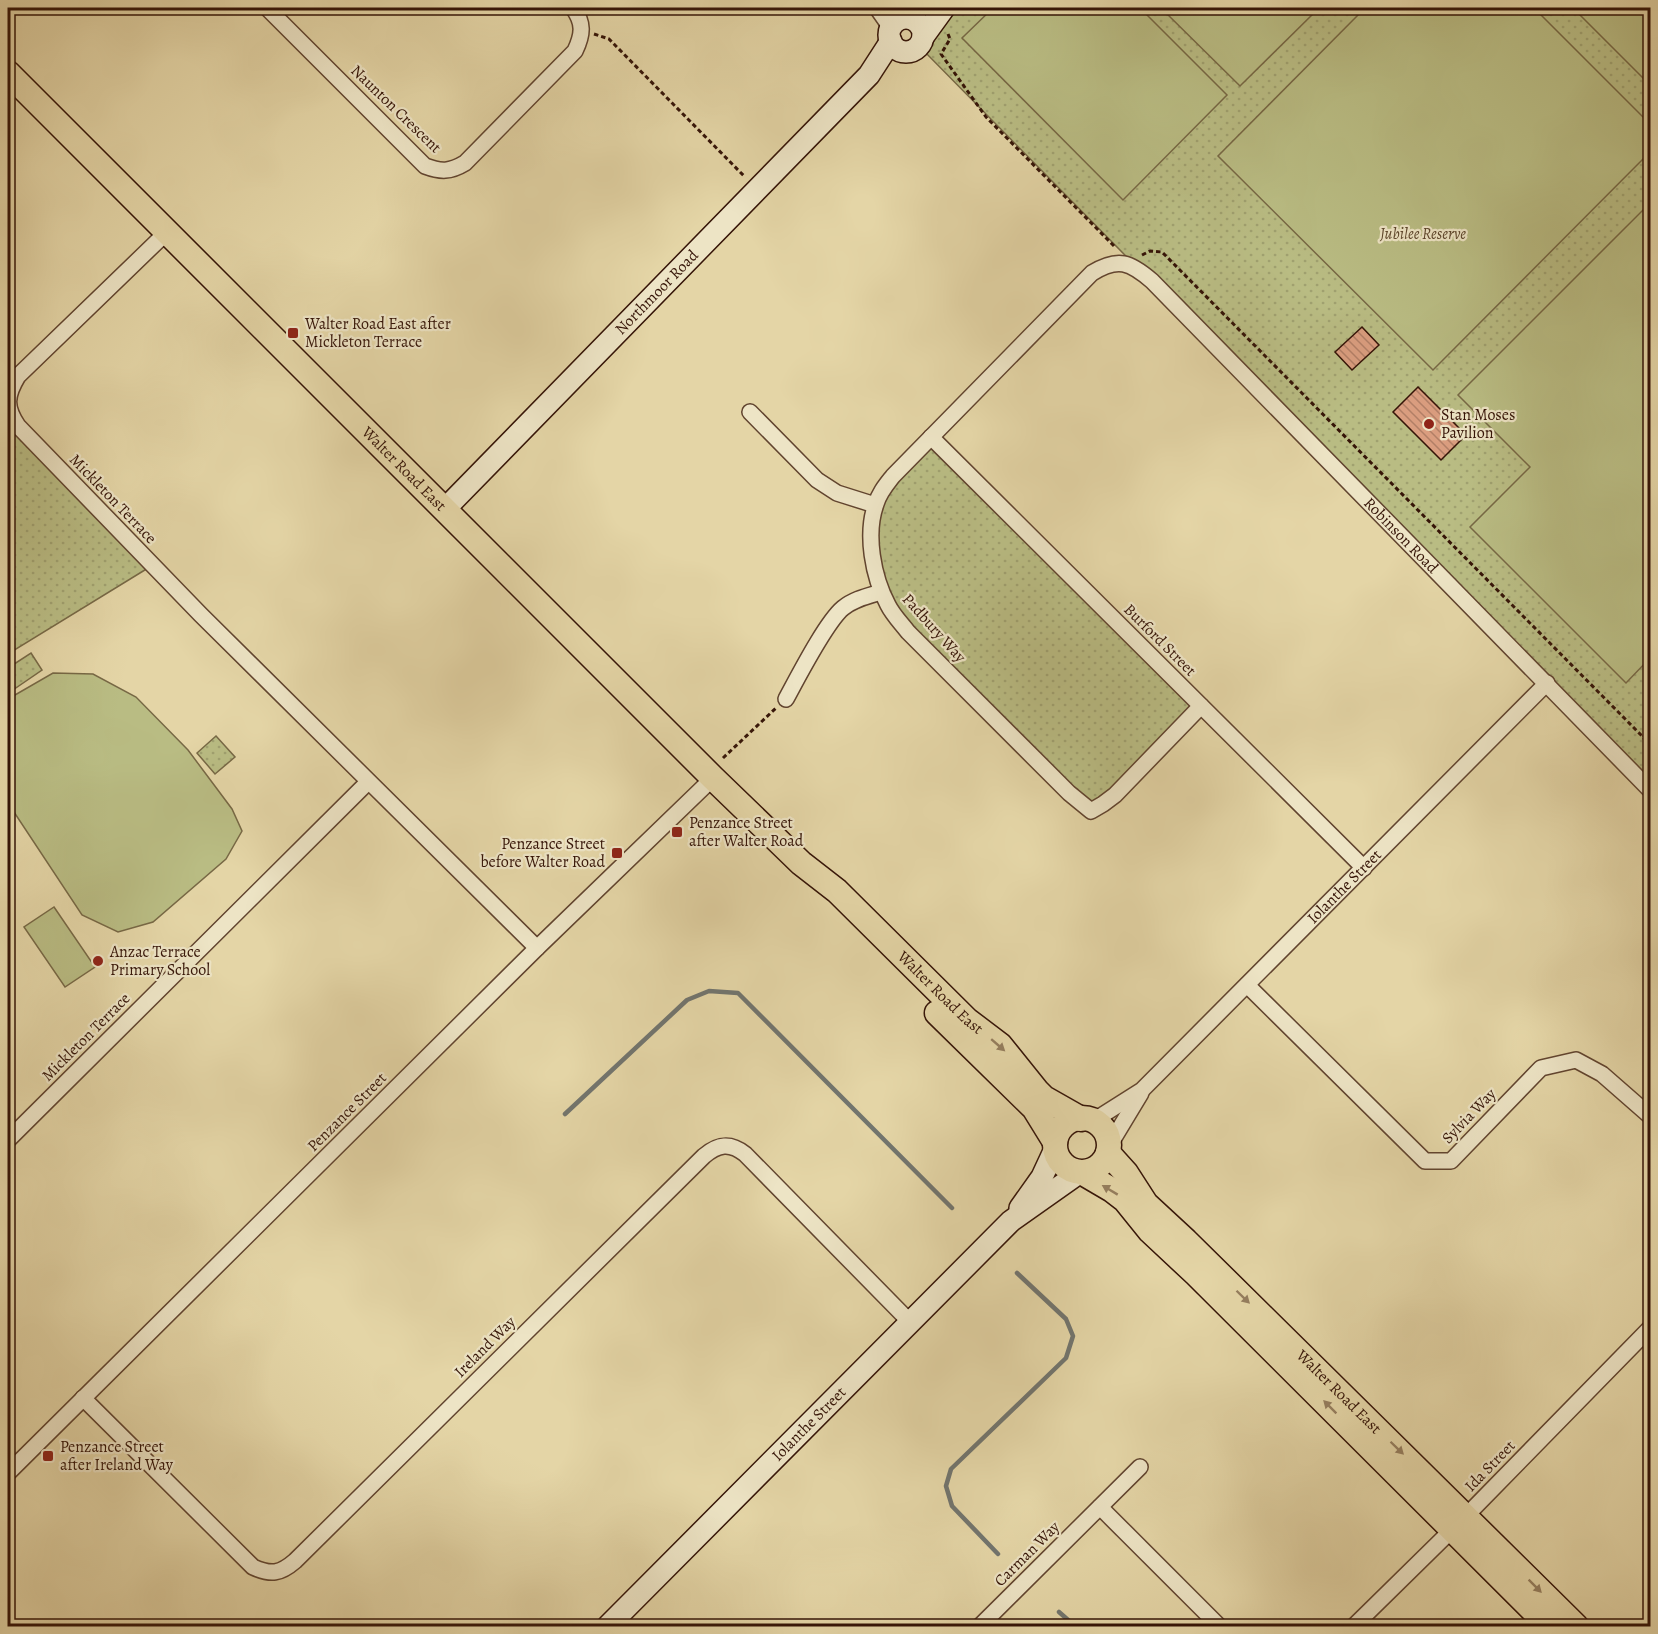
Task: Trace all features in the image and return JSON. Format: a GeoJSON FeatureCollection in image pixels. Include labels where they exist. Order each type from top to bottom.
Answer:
{"type":"FeatureCollection","features":[{"type":"Feature","properties":{"kind":"main road","name":"Walter Road East"},"geometry":{"type":"LineString","coordinates":[[8,73],[445,509],[718,768],[801,862],[837,891],[967,1020],[1000,1045],[1036,1091],[1044,1098],[1087,1120]]}},
{"type":"Feature","properties":{"kind":"main road","name":"Walter Road East"},"geometry":{"type":"LineString","coordinates":[[801,862],[824,901],[1034,1108],[1055,1145]]}},
{"type":"Feature","properties":{"kind":"main road"},"geometry":{"type":"LineString","coordinates":[[1071,1120],[1087,1120],[1104,1130],[1109,1149],[1101,1164],[1081,1173],[1062,1164],[1055,1145],[1058,1131],[1064,1125],[1071,1120]]}},
{"type":"Feature","properties":{"kind":"main road","name":"Walter Road East"},"geometry":{"type":"LineString","coordinates":[[1109,1149],[1146,1204],[1186,1241],[1459,1523],[1549,1626]]}},
{"type":"Feature","properties":{"kind":"main road","name":"Walter Road East"},"geometry":{"type":"LineString","coordinates":[[1081,1173],[1125,1200],[1150,1231],[1459,1523],[1576,1626]]}},
{"type":"Feature","properties":{"kind":"street","name":"Naunton Crescent"},"geometry":{"type":"LineString","coordinates":[[267,8],[425,166],[439,171],[452,171],[471,157],[575,51],[582,30]]}},
{"type":"Feature","properties":{"kind":"street"},"geometry":{"type":"LineString","coordinates":[[573,8],[581,19],[582,30]]}},
{"type":"Feature","properties":{"kind":"street"},"geometry":{"type":"LineString","coordinates":[[879,8],[898,27],[920,26],[916,44]]}},
{"type":"Feature","properties":{"kind":"street"},"geometry":{"type":"LineString","coordinates":[[869,75],[898,27],[930,8]]}},
{"type":"Feature","properties":{"kind":"street"},"geometry":{"type":"LineString","coordinates":[[869,75],[916,44],[945,18]]}},
{"type":"Feature","properties":{"kind":"street"},"geometry":{"type":"LineString","coordinates":[[898,27],[896,48],[916,44]]}},
{"type":"Feature","properties":{"kind":"street","name":"Northmoor Road"},"geometry":{"type":"LineString","coordinates":[[445,509],[869,75]]}},
{"type":"Feature","properties":{"kind":"street","name":"Mickleton Terrace"},"geometry":{"type":"LineString","coordinates":[[167,232],[18,375],[9,390],[8,402],[11,415],[18,426],[201,615],[537,948]]}},
{"type":"Feature","properties":{"kind":"street","name":"Padbury Way"},"geometry":{"type":"LineString","coordinates":[[1128,264],[1109,264],[1092,273],[893,476],[882,489],[875,505],[873,560],[881,592],[889,608],[908,632],[1069,793],[1091,811],[1115,795],[1201,706]]}},
{"type":"Feature","properties":{"kind":"street","name":"Robinson Road"},"geometry":{"type":"LineString","coordinates":[[1128,264],[1136,267],[1152,281],[1547,683],[1648,782]]}},
{"type":"Feature","properties":{"kind":"street"},"geometry":{"type":"LineString","coordinates":[[750,412],[817,480],[837,493],[875,505]]}},
{"type":"Feature","properties":{"kind":"street","name":"Burford Street"},"geometry":{"type":"LineString","coordinates":[[931,437],[1364,868]]}},
{"type":"Feature","properties":{"kind":"street"},"geometry":{"type":"LineString","coordinates":[[786,699],[830,623],[842,609],[859,598],[881,592]]}},
{"type":"Feature","properties":{"kind":"street","name":"Iolanthe Street"},"geometry":{"type":"LineString","coordinates":[[1109,1149],[1142,1090],[1547,683]]}},
{"type":"Feature","properties":{"kind":"street","name":"Penzance Street"},"geometry":{"type":"LineString","coordinates":[[8,1473],[718,768]]}},
{"type":"Feature","properties":{"kind":"street","name":"Mickleton Terrace"},"geometry":{"type":"LineString","coordinates":[[8,1140],[368,782]]}},
{"type":"Feature","properties":{"kind":"street","name":"Sylvia Way"},"geometry":{"type":"LineString","coordinates":[[1247,986],[1425,1161],[1451,1161],[1540,1068],[1576,1060],[1602,1074],[1650,1116]]}},
{"type":"Feature","properties":{"kind":"street","name":"Iolanthe Street"},"geometry":{"type":"LineString","coordinates":[[1087,1120],[1142,1090]]}},
{"type":"Feature","properties":{"kind":"street","name":"Ireland Way"},"geometry":{"type":"LineString","coordinates":[[83,1398],[253,1568],[276,1574],[295,1561],[712,1148],[721,1145],[730,1145],[745,1154],[910,1322]]}},
{"type":"Feature","properties":{"kind":"street","name":"Iolanthe Street"},"geometry":{"type":"LineString","coordinates":[[608,1626],[1011,1221],[1042,1178],[1055,1145]]}},
{"type":"Feature","properties":{"kind":"street","name":"Iolanthe Street"},"geometry":{"type":"LineString","coordinates":[[1011,1221],[1081,1173]]}},
{"type":"Feature","properties":{"kind":"street","name":"Ida Street"},"geometry":{"type":"LineString","coordinates":[[1354,1626],[1459,1523],[1650,1328]]}},
{"type":"Feature","properties":{"kind":"street","name":"Carman Way"},"geometry":{"type":"LineString","coordinates":[[980,1626],[1140,1467]]}},
{"type":"Feature","properties":{"kind":"street"},"geometry":{"type":"LineString","coordinates":[[1100,1506],[1219,1626]]}},
{"type":"Feature","properties":{"kind":"path"},"geometry":{"type":"LineString","coordinates":[[945,18],[950,39],[941,54],[986,117],[1110,241],[1128,264],[1150,251],[1162,252],[1643,737],[1650,749]]}},
{"type":"Feature","properties":{"kind":"path"},"geometry":{"type":"LineString","coordinates":[[582,30],[609,39],[757,189]]}},
{"type":"Feature","properties":{"kind":"path"},"geometry":{"type":"LineString","coordinates":[[718,768],[786,699]]}},
{"type":"Feature","properties":{"kind":"path"},"geometry":{"type":"LineString","coordinates":[[1643,737],[1650,730]]}},
{"type":"Feature","properties":{"kind":"green space","name":"Jubilee Reserve"},"geometry":{"type":"Polygon","coordinates":[[[944,8],[1650,8],[1650,775],[1644,782],[919,46],[944,8]]]}},
{"type":"Feature","properties":{"kind":"green space"},"geometry":{"type":"Polygon","coordinates":[[[993,8],[1140,8],[1227,95],[1123,200],[962,38],[993,8]]]}},
{"type":"Feature","properties":{"kind":"green space"},"geometry":{"type":"Polygon","coordinates":[[[1161,8],[1319,8],[1240,86],[1161,8]]]}},
{"type":"Feature","properties":{"kind":"green space"},"geometry":{"type":"Polygon","coordinates":[[[1365,8],[1534,8],[1650,124],[1650,152],[1433,370],[1218,156],[1365,8]]]}},
{"type":"Feature","properties":{"kind":"green space"},"geometry":{"type":"Polygon","coordinates":[[[1573,8],[1650,8],[1650,85],[1573,8]]]}},
{"type":"Feature","properties":{"kind":"green space"},"geometry":{"type":"Polygon","coordinates":[[[1644,209],[1650,216],[1650,658],[1626,683],[1470,527],[1530,467],[1458,395],[1644,209]]]}},
{"type":"Feature","properties":{"kind":"green space"},"geometry":{"type":"Polygon","coordinates":[[[8,418],[153,565],[8,654],[8,418]]]}},
{"type":"Feature","properties":{"kind":"green space"},"geometry":{"type":"Polygon","coordinates":[[[931,437],[1201,706],[1091,811],[908,632],[873,559],[882,489],[931,437]]]}},
{"type":"Feature","properties":{"kind":"green space"},"geometry":{"type":"Polygon","coordinates":[[[31,653],[42,670],[10,692],[8,668],[31,653]]]}},
{"type":"Feature","properties":{"kind":"green space"},"geometry":{"type":"Polygon","coordinates":[[[53,673],[93,674],[136,697],[188,750],[232,809],[242,831],[226,859],[153,922],[118,932],[82,915],[8,803],[8,699],[53,673]]]}},
{"type":"Feature","properties":{"kind":"green space"},"geometry":{"type":"Polygon","coordinates":[[[216,736],[235,757],[215,774],[197,753],[216,736]]]}},
{"type":"Feature","properties":{"kind":"green space"},"geometry":{"type":"Polygon","coordinates":[[[54,907],[95,967],[65,987],[24,927],[54,907]]]}},
{"type":"Feature","properties":{"kind":"building"},"geometry":{"type":"Polygon","coordinates":[[[1362,327],[1379,345],[1352,370],[1335,352],[1362,327]]]}},
{"type":"Feature","properties":{"kind":"building","name":"Stan Moses Pavilion"},"geometry":{"type":"Polygon","coordinates":[[[1418,387],[1466,435],[1441,460],[1393,412],[1418,387]]]}},
{"type":"Feature","properties":{"kind":"waterway"},"geometry":{"type":"LineString","coordinates":[[565,1114],[687,1000],[709,991],[738,993],[952,1208]]}},
{"type":"Feature","properties":{"kind":"waterway"},"geometry":{"type":"LineString","coordinates":[[998,1554],[952,1506],[946,1486],[951,1469],[1066,1358],[1073,1336],[1066,1319],[1017,1273]]}},
{"type":"Feature","properties":{"kind":"waterway"},"geometry":{"type":"LineString","coordinates":[[1059,1612],[1075,1626]]}},
{"type":"Feature","properties":{"kind":"place","name":"Walter Road East after Mickleton Terrace"},"geometry":{"type":"Point","coordinates":[293,333]}},
{"type":"Feature","properties":{"kind":"place","name":"Stan Moses Pavilion"},"geometry":{"type":"Point","coordinates":[1429,424]}},
{"type":"Feature","properties":{"kind":"place","name":"Penzance Street after Walter Road"},"geometry":{"type":"Point","coordinates":[677,832]}},
{"type":"Feature","properties":{"kind":"place","name":"Penzance Street before Walter Road"},"geometry":{"type":"Point","coordinates":[617,853]}},
{"type":"Feature","properties":{"kind":"place","name":"Anzac Terrace Primary School"},"geometry":{"type":"Point","coordinates":[98,961]}},
{"type":"Feature","properties":{"kind":"place","name":"Penzance Street after Ireland Way"},"geometry":{"type":"Point","coordinates":[48,1456]}}]}
